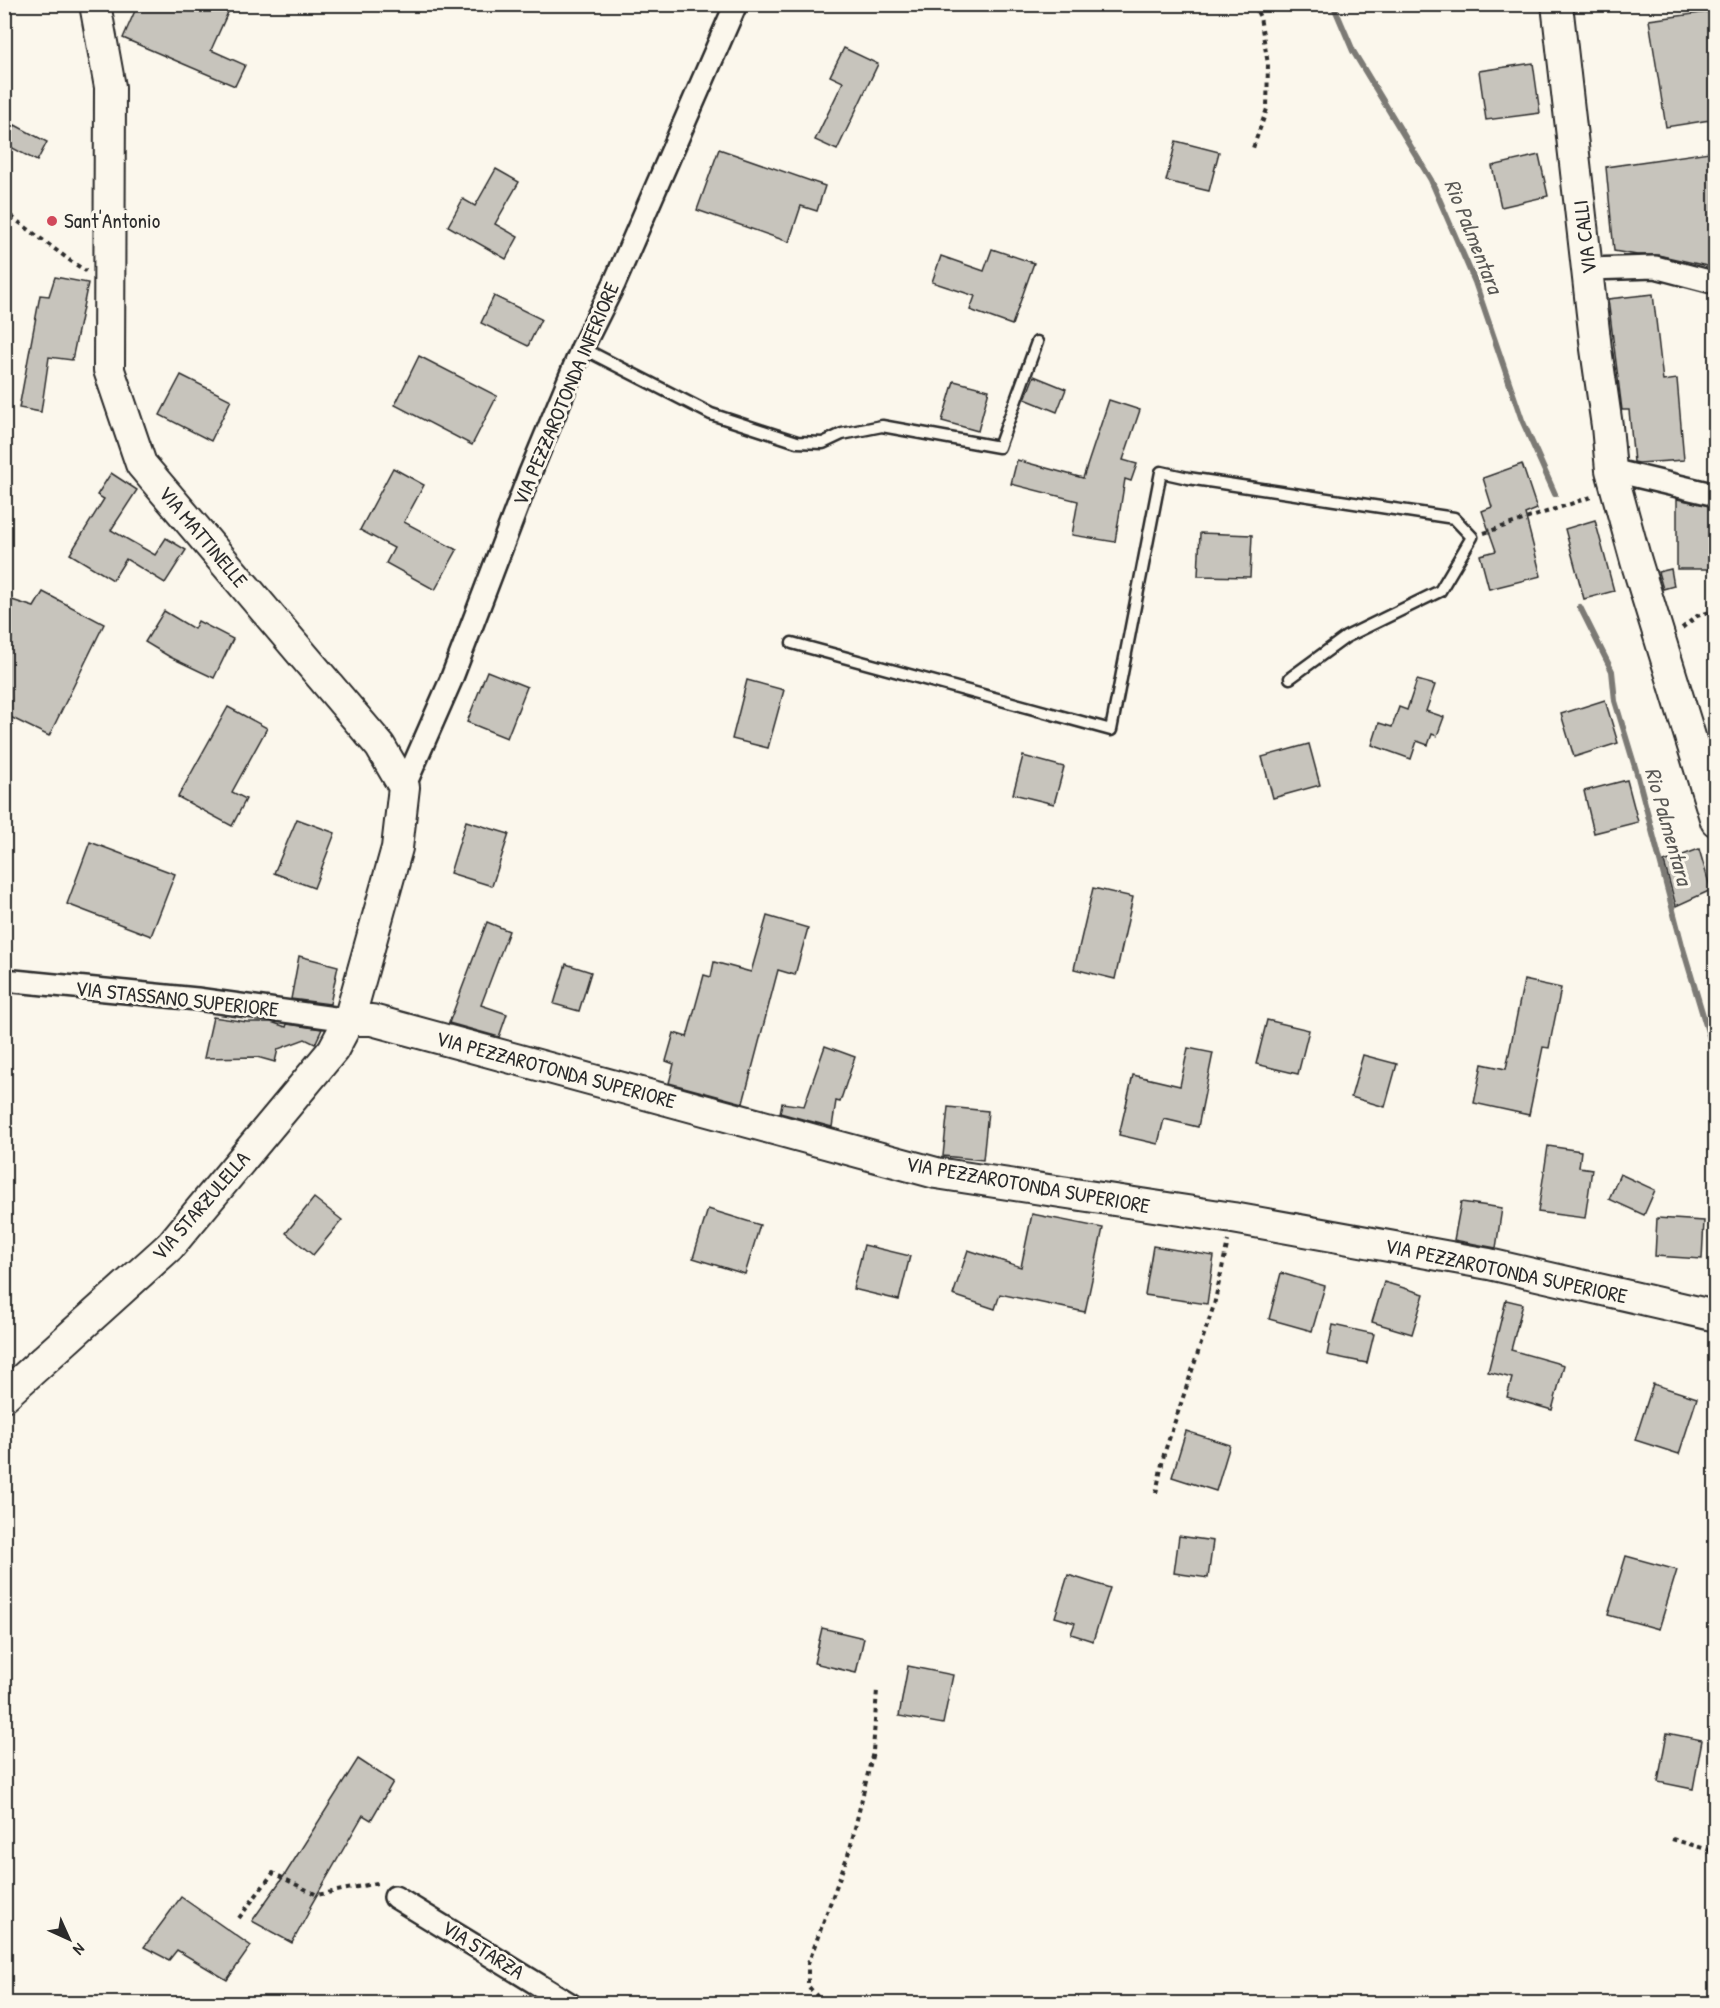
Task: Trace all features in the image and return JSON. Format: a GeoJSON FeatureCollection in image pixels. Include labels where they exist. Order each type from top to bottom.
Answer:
{"type":"FeatureCollection","features":[{"type":"Feature","properties":{"kind":"street","name":"VIA MATTINELLE"},"geometry":{"type":"LineString","coordinates":[[95,4],[110,87],[110,370],[141,464],[380,746],[404,787]]}},
{"type":"Feature","properties":{"kind":"street","name":"VIA PEZZAROTONDA INFERIORE"},"geometry":{"type":"LineString","coordinates":[[404,787],[451,680],[530,474],[582,348],[614,284],[736,4]]}},
{"type":"Feature","properties":{"kind":"street","name":"VIA CALLI"},"geometry":{"type":"LineString","coordinates":[[1557,4],[1613,479],[1716,821]]}},
{"type":"Feature","properties":{"kind":"street"},"geometry":{"type":"LineString","coordinates":[[1588,269],[1655,267],[1716,283]]}},
{"type":"Feature","properties":{"kind":"street"},"geometry":{"type":"LineString","coordinates":[[1613,479],[1716,495]]}},
{"type":"Feature","properties":{"kind":"street"},"geometry":{"type":"LineString","coordinates":[[349,1020],[397,848],[404,787]]}},
{"type":"Feature","properties":{"kind":"street","name":"VIA STASSANO SUPERIORE"},"geometry":{"type":"LineString","coordinates":[[4,980],[197,999],[349,1020]]}},
{"type":"Feature","properties":{"kind":"street","name":"VIA PEZZAROTONDA SUPERIORE"},"geometry":{"type":"LineString","coordinates":[[349,1020],[372,1020],[936,1173],[1233,1218],[1489,1264],[1716,1316]]}},
{"type":"Feature","properties":{"kind":"street","name":"VIA STARZULELLA"},"geometry":{"type":"LineString","coordinates":[[4,1396],[170,1246],[333,1050],[349,1020]]}},
{"type":"Feature","properties":{"kind":"street","name":"VIA STARZA"},"geometry":{"type":"LineString","coordinates":[[395,1897],[570,2004]]}},
{"type":"Feature","properties":{"kind":"lane"},"geometry":{"type":"LineString","coordinates":[[582,348],[711,414],[797,442],[823,443],[842,434],[882,426],[999,447],[1036,342]]}},
{"type":"Feature","properties":{"kind":"lane"},"geometry":{"type":"LineString","coordinates":[[792,643],[1111,730],[1161,472],[1454,518],[1472,537],[1440,591],[1346,637],[1290,678]]}},
{"type":"Feature","properties":{"kind":"path"},"geometry":{"type":"LineString","coordinates":[[1253,4],[1260,17],[1268,64],[1267,109],[1253,148]]}},
{"type":"Feature","properties":{"kind":"path"},"geometry":{"type":"LineString","coordinates":[[4,211],[72,262],[109,285]]}},
{"type":"Feature","properties":{"kind":"path"},"geometry":{"type":"LineString","coordinates":[[1472,537],[1613,479]]}},
{"type":"Feature","properties":{"kind":"path"},"geometry":{"type":"LineString","coordinates":[[1661,644],[1697,616],[1716,610]]}},
{"type":"Feature","properties":{"kind":"path"},"geometry":{"type":"LineString","coordinates":[[1156,1493],[1164,1454],[1214,1305],[1233,1218]]}},
{"type":"Feature","properties":{"kind":"path"},"geometry":{"type":"LineString","coordinates":[[825,2004],[808,1986],[808,1964],[850,1849],[873,1752],[877,1689]]}},
{"type":"Feature","properties":{"kind":"path"},"geometry":{"type":"LineString","coordinates":[[1672,1839],[1716,1852]]}},
{"type":"Feature","properties":{"kind":"path"},"geometry":{"type":"LineString","coordinates":[[239,1918],[273,1873],[317,1895],[377,1883],[395,1897]]}},
{"type":"Feature","properties":{"kind":"building"},"geometry":{"type":"Polygon","coordinates":[[[138,4],[217,4],[229,10],[211,50],[245,65],[235,86],[123,38],[138,4]]]}},
{"type":"Feature","properties":{"kind":"building"},"geometry":{"type":"Polygon","coordinates":[[[1716,11],[1716,119],[1666,127],[1649,20],[1716,11]]]}},
{"type":"Feature","properties":{"kind":"building"},"geometry":{"type":"Polygon","coordinates":[[[844,48],[878,64],[837,150],[815,140],[843,82],[830,76],[844,48]]]}},
{"type":"Feature","properties":{"kind":"building"},"geometry":{"type":"Polygon","coordinates":[[[1533,63],[1540,113],[1486,120],[1479,71],[1533,63]]]}},
{"type":"Feature","properties":{"kind":"building"},"geometry":{"type":"Polygon","coordinates":[[[15,125],[47,142],[37,161],[5,144],[15,125]]]}},
{"type":"Feature","properties":{"kind":"building"},"geometry":{"type":"Polygon","coordinates":[[[1176,141],[1219,152],[1209,191],[1166,181],[1176,141]]]}},
{"type":"Feature","properties":{"kind":"building"},"geometry":{"type":"Polygon","coordinates":[[[719,149],[825,186],[817,211],[801,206],[789,242],[697,210],[719,149]]]}},
{"type":"Feature","properties":{"kind":"building"},"geometry":{"type":"Polygon","coordinates":[[[1716,151],[1716,268],[1658,255],[1637,255],[1614,251],[1606,167],[1716,151]]]}},
{"type":"Feature","properties":{"kind":"building"},"geometry":{"type":"Polygon","coordinates":[[[1539,155],[1548,196],[1501,207],[1492,166],[1539,155]]]}},
{"type":"Feature","properties":{"kind":"building"},"geometry":{"type":"Polygon","coordinates":[[[496,169],[519,182],[495,224],[518,237],[506,259],[448,226],[463,199],[475,206],[496,169]]]}},
{"type":"Feature","properties":{"kind":"building"},"geometry":{"type":"Polygon","coordinates":[[[992,249],[1034,263],[1012,325],[970,310],[975,296],[932,282],[941,256],[984,271],[992,249]]]}},
{"type":"Feature","properties":{"kind":"building"},"geometry":{"type":"Polygon","coordinates":[[[55,277],[88,283],[72,360],[49,357],[41,412],[19,408],[40,295],[49,296],[55,277]]]}},
{"type":"Feature","properties":{"kind":"building"},"geometry":{"type":"Polygon","coordinates":[[[1653,294],[1663,381],[1677,379],[1684,460],[1639,463],[1634,462],[1629,410],[1622,410],[1608,299],[1653,294]]]}},
{"type":"Feature","properties":{"kind":"building"},"geometry":{"type":"Polygon","coordinates":[[[494,296],[541,319],[528,346],[481,323],[494,296]]]}},
{"type":"Feature","properties":{"kind":"building"},"geometry":{"type":"Polygon","coordinates":[[[419,356],[497,396],[472,445],[395,405],[419,356]]]}},
{"type":"Feature","properties":{"kind":"building"},"geometry":{"type":"Polygon","coordinates":[[[181,375],[231,400],[211,441],[160,415],[181,375]]]}},
{"type":"Feature","properties":{"kind":"building"},"geometry":{"type":"Polygon","coordinates":[[[1034,376],[1066,389],[1057,412],[1025,399],[1034,376]]]}},
{"type":"Feature","properties":{"kind":"building"},"geometry":{"type":"Polygon","coordinates":[[[954,381],[989,390],[978,431],[942,421],[954,381]]]}},
{"type":"Feature","properties":{"kind":"building"},"geometry":{"type":"Polygon","coordinates":[[[1109,400],[1140,410],[1123,460],[1137,464],[1131,481],[1125,479],[1115,542],[1072,535],[1078,501],[1011,484],[1017,460],[1083,478],[1109,400]]]}},
{"type":"Feature","properties":{"kind":"building"},"geometry":{"type":"Polygon","coordinates":[[[1522,464],[1537,509],[1525,514],[1541,576],[1489,589],[1480,555],[1496,551],[1482,511],[1492,507],[1483,478],[1522,464]]]}},
{"type":"Feature","properties":{"kind":"building"},"geometry":{"type":"Polygon","coordinates":[[[393,468],[424,485],[404,522],[457,550],[435,590],[386,563],[394,548],[360,530],[393,468]]]}},
{"type":"Feature","properties":{"kind":"building"},"geometry":{"type":"Polygon","coordinates":[[[111,473],[137,490],[111,530],[155,555],[166,538],[186,550],[165,583],[126,559],[113,580],[70,554],[104,499],[97,495],[111,473]]]}},
{"type":"Feature","properties":{"kind":"building"},"geometry":{"type":"Polygon","coordinates":[[[1677,499],[1716,507],[1714,569],[1677,569],[1677,499]]]}},
{"type":"Feature","properties":{"kind":"building"},"geometry":{"type":"Polygon","coordinates":[[[1595,520],[1614,591],[1584,599],[1565,529],[1595,520]]]}},
{"type":"Feature","properties":{"kind":"building"},"geometry":{"type":"Polygon","coordinates":[[[1200,533],[1252,535],[1250,577],[1198,576],[1200,533]]]}},
{"type":"Feature","properties":{"kind":"building"},"geometry":{"type":"Polygon","coordinates":[[[1671,569],[1674,586],[1663,589],[1658,572],[1671,569]]]}},
{"type":"Feature","properties":{"kind":"building"},"geometry":{"type":"Polygon","coordinates":[[[43,592],[104,624],[49,736],[4,714],[4,617],[12,600],[34,607],[43,592]]]}},
{"type":"Feature","properties":{"kind":"building"},"geometry":{"type":"Polygon","coordinates":[[[164,611],[194,629],[198,621],[233,639],[214,678],[145,642],[164,611]]]}},
{"type":"Feature","properties":{"kind":"building"},"geometry":{"type":"Polygon","coordinates":[[[487,671],[527,687],[507,738],[467,722],[487,671]]]}},
{"type":"Feature","properties":{"kind":"building"},"geometry":{"type":"Polygon","coordinates":[[[747,680],[784,690],[768,748],[732,739],[747,680]]]}},
{"type":"Feature","properties":{"kind":"building"},"geometry":{"type":"Polygon","coordinates":[[[1417,680],[1435,685],[1426,711],[1444,717],[1437,736],[1432,734],[1428,745],[1417,741],[1411,759],[1372,745],[1379,723],[1392,727],[1399,707],[1407,710],[1417,680]]]}},
{"type":"Feature","properties":{"kind":"building"},"geometry":{"type":"Polygon","coordinates":[[[1605,700],[1618,743],[1574,757],[1561,714],[1605,700]]]}},
{"type":"Feature","properties":{"kind":"building"},"geometry":{"type":"Polygon","coordinates":[[[228,707],[267,728],[232,792],[246,799],[232,826],[178,797],[228,707]]]}},
{"type":"Feature","properties":{"kind":"building"},"geometry":{"type":"Polygon","coordinates":[[[1309,744],[1320,785],[1273,798],[1262,757],[1309,744]]]}},
{"type":"Feature","properties":{"kind":"building"},"geometry":{"type":"Polygon","coordinates":[[[1023,756],[1064,767],[1054,804],[1013,794],[1023,756]]]}},
{"type":"Feature","properties":{"kind":"building"},"geometry":{"type":"Polygon","coordinates":[[[1627,780],[1638,822],[1594,833],[1584,791],[1627,780]]]}},
{"type":"Feature","properties":{"kind":"building"},"geometry":{"type":"Polygon","coordinates":[[[297,819],[335,833],[314,888],[274,873],[297,819]]]}},
{"type":"Feature","properties":{"kind":"building"},"geometry":{"type":"Polygon","coordinates":[[[466,821],[509,834],[492,886],[450,873],[466,821]]]}},
{"type":"Feature","properties":{"kind":"building"},"geometry":{"type":"Polygon","coordinates":[[[90,842],[175,874],[151,936],[67,904],[90,842]]]}},
{"type":"Feature","properties":{"kind":"building"},"geometry":{"type":"Polygon","coordinates":[[[1699,849],[1711,890],[1676,906],[1664,862],[1699,849]]]}},
{"type":"Feature","properties":{"kind":"building"},"geometry":{"type":"Polygon","coordinates":[[[1093,888],[1133,897],[1115,979],[1074,969],[1093,888]]]}},
{"type":"Feature","properties":{"kind":"building"},"geometry":{"type":"Polygon","coordinates":[[[767,916],[808,928],[795,975],[778,970],[743,1103],[669,1083],[674,1064],[666,1061],[674,1033],[687,1037],[704,975],[711,977],[714,962],[751,972],[767,916]]]}},
{"type":"Feature","properties":{"kind":"building"},"geometry":{"type":"Polygon","coordinates":[[[487,922],[509,931],[481,1005],[507,1014],[499,1037],[449,1023],[487,922]]]}},
{"type":"Feature","properties":{"kind":"building"},"geometry":{"type":"Polygon","coordinates":[[[299,956],[338,966],[330,1004],[291,999],[299,956]]]}},
{"type":"Feature","properties":{"kind":"building"},"geometry":{"type":"Polygon","coordinates":[[[566,964],[591,972],[579,1011],[554,1004],[566,964]]]}},
{"type":"Feature","properties":{"kind":"building"},"geometry":{"type":"Polygon","coordinates":[[[1524,980],[1561,988],[1549,1048],[1543,1047],[1529,1115],[1474,1103],[1482,1064],[1506,1069],[1524,980]]]}},
{"type":"Feature","properties":{"kind":"building"},"geometry":{"type":"Polygon","coordinates":[[[213,1017],[247,1022],[271,1022],[286,1027],[287,1024],[322,1029],[315,1044],[305,1039],[278,1049],[275,1062],[257,1057],[204,1058],[213,1017]]]}},
{"type":"Feature","properties":{"kind":"building"},"geometry":{"type":"Polygon","coordinates":[[[1267,1020],[1309,1030],[1298,1074],[1256,1064],[1267,1020]]]}},
{"type":"Feature","properties":{"kind":"building"},"geometry":{"type":"Polygon","coordinates":[[[825,1046],[855,1057],[840,1102],[836,1101],[832,1127],[780,1113],[782,1103],[804,1106],[825,1046]]]}},
{"type":"Feature","properties":{"kind":"building"},"geometry":{"type":"Polygon","coordinates":[[[1188,1048],[1213,1053],[1198,1127],[1164,1119],[1158,1144],[1119,1135],[1133,1075],[1180,1086],[1188,1048]]]}},
{"type":"Feature","properties":{"kind":"building"},"geometry":{"type":"Polygon","coordinates":[[[1363,1055],[1397,1064],[1385,1107],[1351,1097],[1363,1055]]]}},
{"type":"Feature","properties":{"kind":"building"},"geometry":{"type":"Polygon","coordinates":[[[948,1107],[988,1111],[983,1160],[943,1156],[948,1107]]]}},
{"type":"Feature","properties":{"kind":"building"},"geometry":{"type":"Polygon","coordinates":[[[1548,1146],[1581,1151],[1579,1167],[1592,1169],[1585,1218],[1538,1212],[1548,1146]]]}},
{"type":"Feature","properties":{"kind":"building"},"geometry":{"type":"Polygon","coordinates":[[[1620,1174],[1655,1190],[1644,1215],[1609,1199],[1620,1174]]]}},
{"type":"Feature","properties":{"kind":"building"},"geometry":{"type":"Polygon","coordinates":[[[314,1198],[342,1220],[313,1255],[286,1233],[314,1198]]]}},
{"type":"Feature","properties":{"kind":"building"},"geometry":{"type":"Polygon","coordinates":[[[1461,1202],[1502,1208],[1496,1248],[1454,1240],[1461,1202]]]}},
{"type":"Feature","properties":{"kind":"building"},"geometry":{"type":"Polygon","coordinates":[[[708,1209],[760,1225],[745,1274],[693,1258],[708,1209]]]}},
{"type":"Feature","properties":{"kind":"building"},"geometry":{"type":"Polygon","coordinates":[[[1032,1214],[1103,1228],[1085,1312],[1000,1294],[995,1309],[953,1295],[968,1250],[1021,1267],[1032,1214]]]}},
{"type":"Feature","properties":{"kind":"building"},"geometry":{"type":"Polygon","coordinates":[[[1657,1218],[1704,1221],[1702,1259],[1655,1256],[1657,1218]]]}},
{"type":"Feature","properties":{"kind":"building"},"geometry":{"type":"Polygon","coordinates":[[[864,1245],[910,1256],[899,1300],[853,1289],[864,1245]]]}},
{"type":"Feature","properties":{"kind":"building"},"geometry":{"type":"Polygon","coordinates":[[[1153,1246],[1214,1256],[1207,1304],[1145,1295],[1153,1246]]]}},
{"type":"Feature","properties":{"kind":"building"},"geometry":{"type":"Polygon","coordinates":[[[1281,1273],[1325,1286],[1312,1331],[1269,1319],[1281,1273]]]}},
{"type":"Feature","properties":{"kind":"building"},"geometry":{"type":"Polygon","coordinates":[[[1384,1282],[1424,1294],[1412,1334],[1372,1322],[1384,1282]]]}},
{"type":"Feature","properties":{"kind":"building"},"geometry":{"type":"Polygon","coordinates":[[[1506,1300],[1523,1304],[1511,1350],[1564,1365],[1552,1410],[1507,1397],[1512,1378],[1488,1372],[1506,1300]]]}},
{"type":"Feature","properties":{"kind":"building"},"geometry":{"type":"Polygon","coordinates":[[[1333,1325],[1374,1334],[1367,1363],[1327,1355],[1333,1325]]]}},
{"type":"Feature","properties":{"kind":"building"},"geometry":{"type":"Polygon","coordinates":[[[1653,1384],[1697,1398],[1679,1454],[1635,1440],[1653,1384]]]}},
{"type":"Feature","properties":{"kind":"building"},"geometry":{"type":"Polygon","coordinates":[[[1186,1431],[1230,1445],[1216,1491],[1172,1477],[1186,1431]]]}},
{"type":"Feature","properties":{"kind":"building"},"geometry":{"type":"Polygon","coordinates":[[[1179,1536],[1213,1541],[1208,1578],[1174,1573],[1179,1536]]]}},
{"type":"Feature","properties":{"kind":"building"},"geometry":{"type":"Polygon","coordinates":[[[1626,1556],[1677,1570],[1659,1629],[1608,1615],[1626,1556]]]}},
{"type":"Feature","properties":{"kind":"building"},"geometry":{"type":"Polygon","coordinates":[[[1068,1575],[1110,1588],[1093,1641],[1071,1634],[1075,1623],[1055,1617],[1068,1575]]]}},
{"type":"Feature","properties":{"kind":"building"},"geometry":{"type":"Polygon","coordinates":[[[822,1628],[864,1638],[856,1673],[814,1663],[822,1628]]]}},
{"type":"Feature","properties":{"kind":"building"},"geometry":{"type":"Polygon","coordinates":[[[908,1666],[953,1675],[943,1724],[899,1716],[908,1666]]]}},
{"type":"Feature","properties":{"kind":"building"},"geometry":{"type":"Polygon","coordinates":[[[1667,1733],[1702,1740],[1693,1789],[1658,1782],[1667,1733]]]}},
{"type":"Feature","properties":{"kind":"building"},"geometry":{"type":"Polygon","coordinates":[[[358,1759],[393,1782],[371,1820],[363,1815],[292,1943],[252,1921],[286,1873],[358,1759]]]}},
{"type":"Feature","properties":{"kind":"building"},"geometry":{"type":"Polygon","coordinates":[[[181,1897],[251,1946],[227,1980],[177,1950],[169,1960],[144,1947],[181,1897]]]}},
{"type":"Feature","properties":{"kind":"waterway","name":"Rio Palmentara"},"geometry":{"type":"LineString","coordinates":[[1333,4],[1353,51],[1431,180],[1475,282],[1522,420],[1555,494]]}},
{"type":"Feature","properties":{"kind":"waterway","name":"Rio Palmentara"},"geometry":{"type":"LineString","coordinates":[[1580,607],[1612,671],[1615,701],[1716,1059]]}},
{"type":"Feature","properties":{"kind":"place","name":"Sant'Antonio"},"geometry":{"type":"Point","coordinates":[52,221]}}]}
